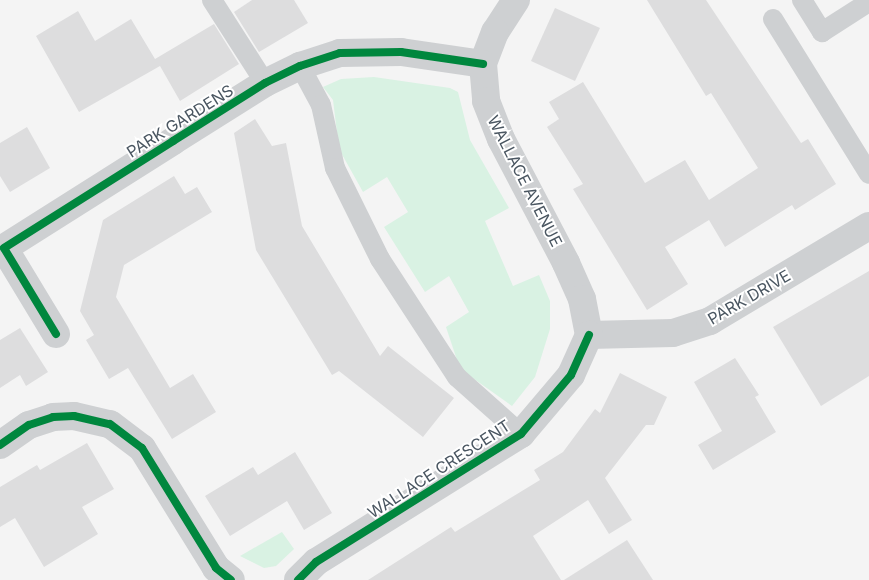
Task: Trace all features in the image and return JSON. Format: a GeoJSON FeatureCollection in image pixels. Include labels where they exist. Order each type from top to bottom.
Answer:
{"type":"FeatureCollection","features":[{"type":"Feature","properties":{"kind":"street","name":"WALLACE AVENUE"},"geometry":{"type":"LineString","coordinates":[[509,2],[483,64],[486,101],[500,139],[566,263],[582,299],[589,335]]}},
{"type":"Feature","properties":{"kind":"street","name":"PARK GARDENS"},"geometry":{"type":"LineString","coordinates":[[56,334],[2,245],[265,83],[300,66],[340,53],[367,51],[416,54],[483,64]]}},
{"type":"Feature","properties":{"kind":"street","name":"PARK DRIVE"},"geometry":{"type":"LineString","coordinates":[[589,335],[673,333],[710,321],[869,226]]}},
{"type":"Feature","properties":{"kind":"street","name":"WALLACE CRESCENT"},"geometry":{"type":"LineString","coordinates":[[298,580],[316,562],[521,434],[571,375],[589,335]]}},
{"type":"Feature","properties":{"kind":"street"},"geometry":{"type":"LineString","coordinates":[[0,445],[30,425],[53,417],[74,416],[110,424],[142,448],[216,568],[231,580]]}},
{"type":"Feature","properties":{"kind":"lane"},"geometry":{"type":"LineString","coordinates":[[212,0],[265,83]]}},
{"type":"Feature","properties":{"kind":"lane"},"geometry":{"type":"LineString","coordinates":[[802,0],[822,32],[869,2]]}},
{"type":"Feature","properties":{"kind":"lane"},"geometry":{"type":"LineString","coordinates":[[773,19],[869,174]]}},
{"type":"Feature","properties":{"kind":"lane","name":"WALLACE CRESCENT"},"geometry":{"type":"LineString","coordinates":[[300,66],[321,105],[335,168],[380,258],[457,376],[521,434]]}},
{"type":"Feature","properties":{"kind":"green space"},"geometry":{"type":"Polygon","coordinates":[[[374,77],[450,88],[458,92],[470,140],[509,208],[485,221],[513,286],[539,275],[550,301],[550,329],[535,377],[512,406],[460,369],[446,327],[469,312],[449,276],[425,292],[384,227],[408,212],[387,177],[363,192],[339,149],[333,100],[323,87],[341,79],[374,77]]]}},
{"type":"Feature","properties":{"kind":"green space"},"geometry":{"type":"Polygon","coordinates":[[[282,532],[294,549],[276,566],[264,568],[240,556],[282,532]]]}},
{"type":"Feature","properties":{"kind":"building"},"geometry":{"type":"Polygon","coordinates":[[[252,0],[294,0],[308,23],[259,52],[234,12],[252,0]]]}},
{"type":"Feature","properties":{"kind":"building"},"geometry":{"type":"Polygon","coordinates":[[[647,0],[706,0],[801,143],[808,139],[836,184],[795,210],[792,205],[725,247],[709,220],[665,247],[688,284],[647,310],[573,189],[583,184],[547,127],[559,119],[549,102],[583,82],[645,183],[685,160],[709,200],[758,168],[711,93],[706,96],[647,0]]]}},
{"type":"Feature","properties":{"kind":"building"},"geometry":{"type":"Polygon","coordinates":[[[555,8],[600,28],[575,81],[531,61],[555,8]]]}},
{"type":"Feature","properties":{"kind":"building"},"geometry":{"type":"Polygon","coordinates":[[[78,11],[95,41],[131,19],[155,59],[214,24],[239,64],[180,101],[160,66],[79,112],[36,36],[78,11]]]}},
{"type":"Feature","properties":{"kind":"building"},"geometry":{"type":"Polygon","coordinates":[[[255,119],[272,146],[286,143],[302,226],[380,356],[388,346],[454,398],[423,437],[339,371],[332,375],[256,250],[234,133],[255,119]]]}},
{"type":"Feature","properties":{"kind":"building"},"geometry":{"type":"Polygon","coordinates":[[[27,127],[50,168],[10,192],[0,176],[0,143],[27,127]]]}},
{"type":"Feature","properties":{"kind":"building"},"geometry":{"type":"Polygon","coordinates":[[[174,176],[185,194],[197,187],[212,212],[124,265],[116,297],[170,388],[193,374],[216,412],[172,439],[128,368],[109,379],[86,340],[94,335],[80,311],[103,220],[174,176]]]}},
{"type":"Feature","properties":{"kind":"building"},"geometry":{"type":"Polygon","coordinates":[[[869,271],[869,376],[821,406],[773,327],[869,271]]]}},
{"type":"Feature","properties":{"kind":"building"},"geometry":{"type":"Polygon","coordinates":[[[20,328],[48,372],[26,386],[20,375],[0,388],[0,340],[20,328]]]}},
{"type":"Feature","properties":{"kind":"building"},"geometry":{"type":"Polygon","coordinates":[[[735,358],[759,395],[755,397],[776,432],[713,470],[698,445],[722,431],[694,382],[735,358]]]}},
{"type":"Feature","properties":{"kind":"building"},"geometry":{"type":"Polygon","coordinates":[[[620,373],[667,397],[654,425],[646,425],[605,478],[632,520],[609,534],[588,500],[533,536],[561,580],[368,580],[451,527],[455,532],[540,480],[534,470],[563,452],[595,409],[600,413],[620,373]]]}},
{"type":"Feature","properties":{"kind":"building"},"geometry":{"type":"Polygon","coordinates":[[[87,443],[114,489],[82,507],[98,534],[44,567],[15,518],[0,527],[0,487],[37,465],[40,470],[87,443]]]}},
{"type":"Feature","properties":{"kind":"building"},"geometry":{"type":"Polygon","coordinates":[[[295,452],[332,513],[304,530],[287,501],[230,536],[205,496],[253,467],[258,475],[295,452]]]}},
{"type":"Feature","properties":{"kind":"building"},"geometry":{"type":"Polygon","coordinates":[[[627,540],[653,580],[564,580],[627,540]]]}},
{"type":"Feature","properties":{"kind":"cycle path"},"geometry":{"type":"LineString","coordinates":[[56,334],[4,248],[173,141],[265,83],[300,66],[340,53],[401,52],[483,64]]}},
{"type":"Feature","properties":{"kind":"cycle path"},"geometry":{"type":"LineString","coordinates":[[298,580],[316,562],[521,434],[571,375],[589,335]]}},
{"type":"Feature","properties":{"kind":"cycle path"},"geometry":{"type":"LineString","coordinates":[[0,445],[29,425],[53,417],[74,416],[110,424],[142,448],[216,568],[231,580]]}}]}
